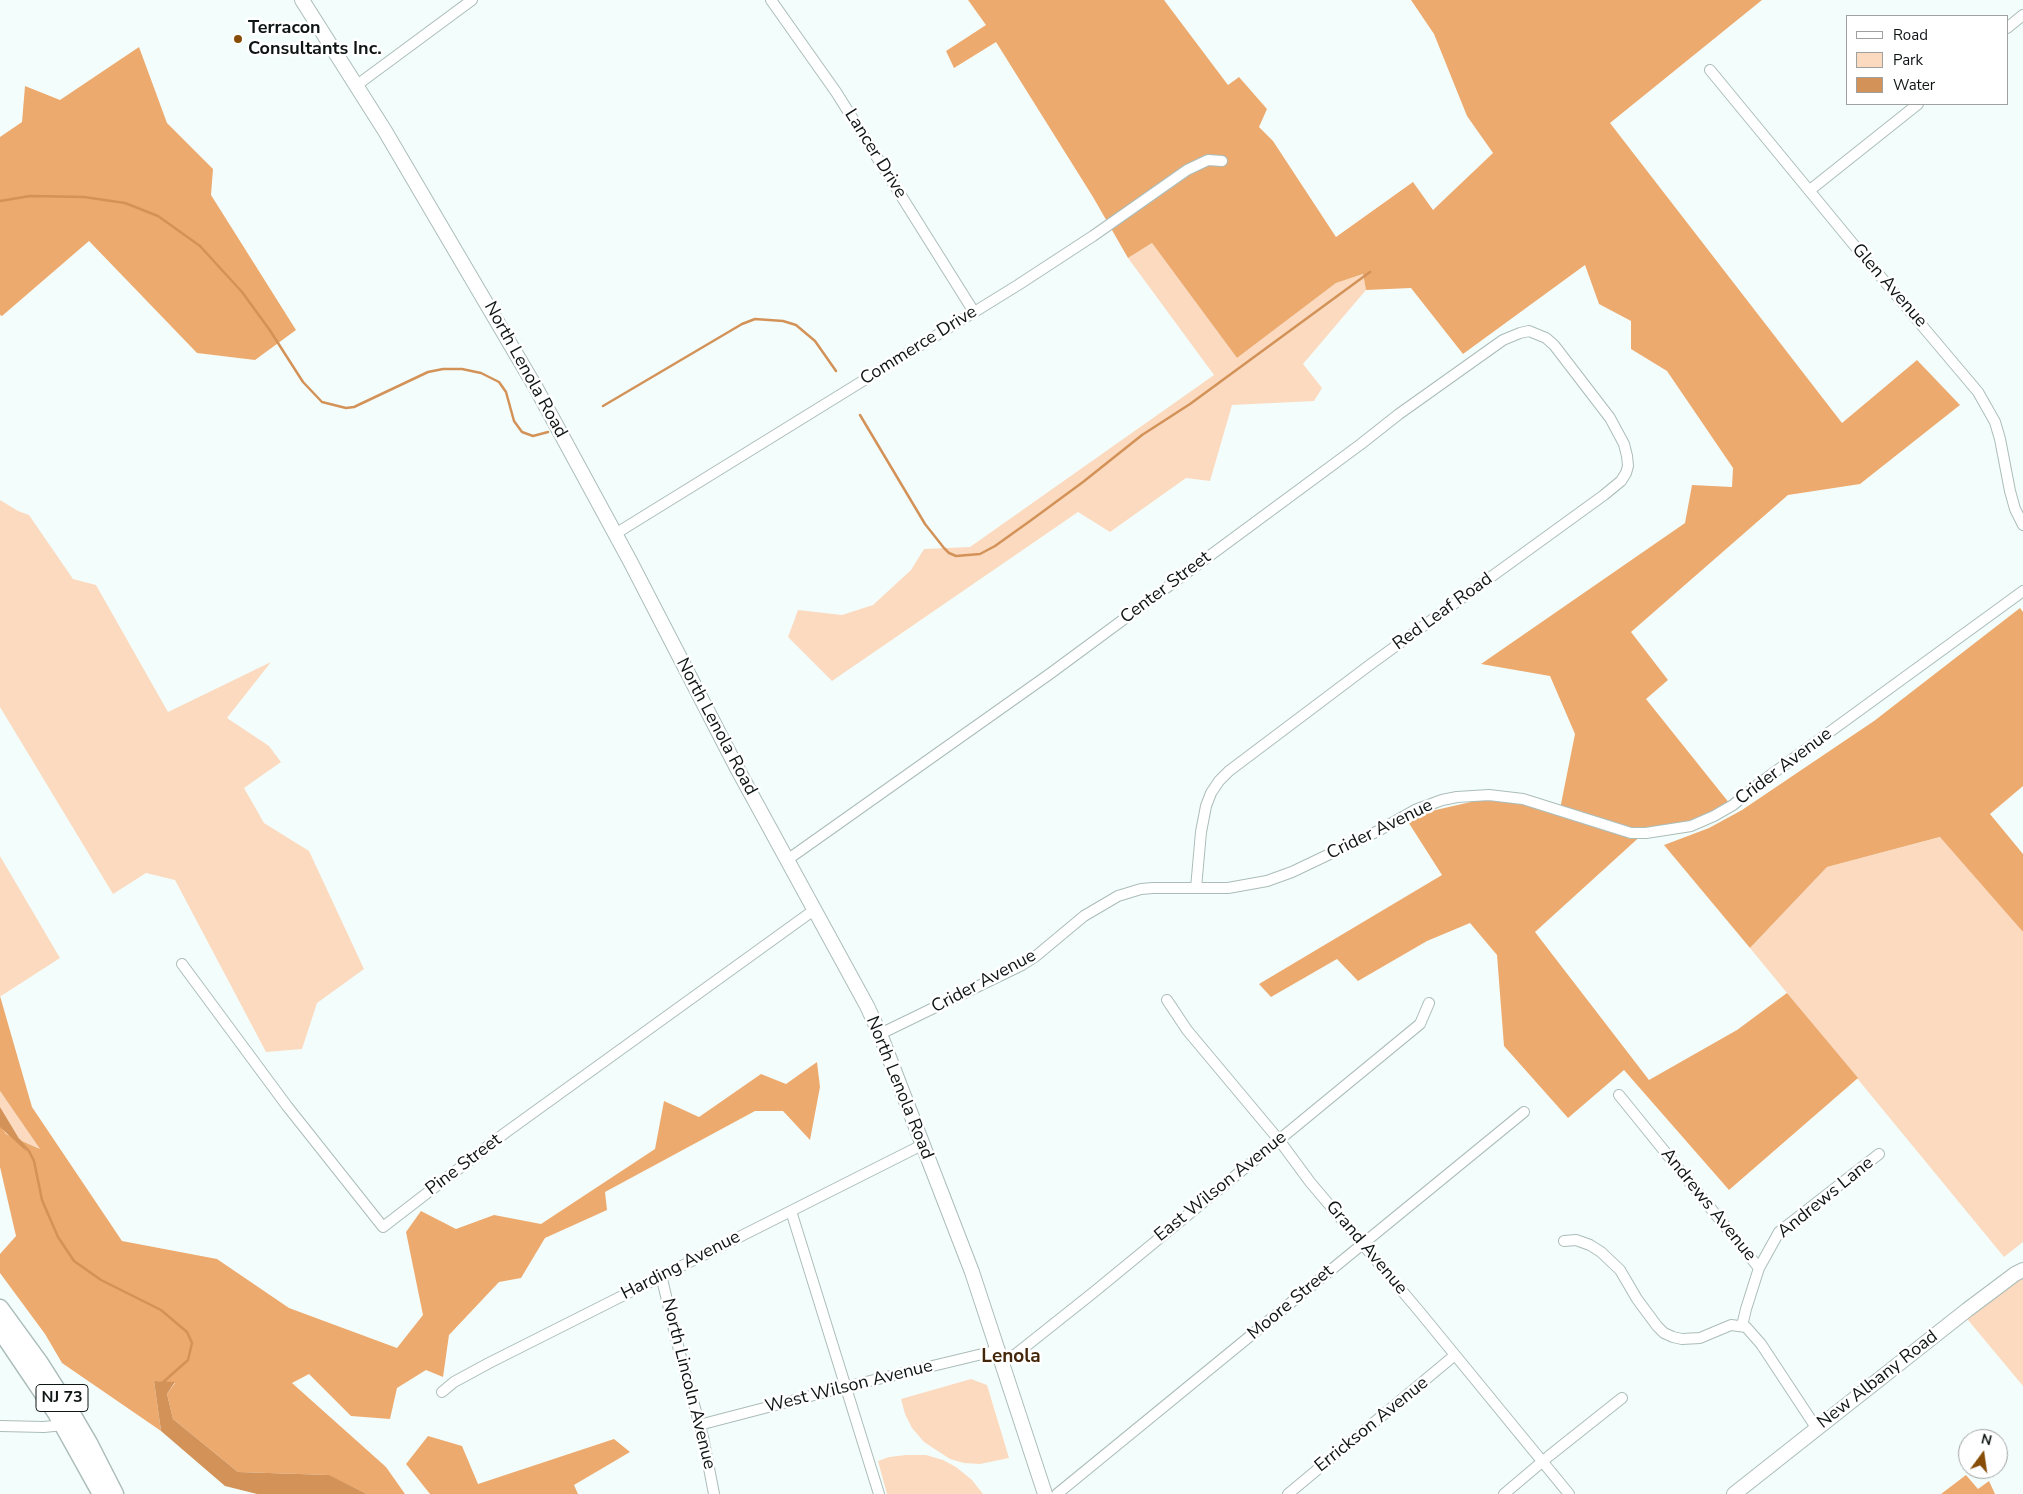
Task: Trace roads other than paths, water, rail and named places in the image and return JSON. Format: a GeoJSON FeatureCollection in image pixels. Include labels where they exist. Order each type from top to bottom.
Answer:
{"type":"FeatureCollection","features":[{"type":"Feature","properties":{"kind":"highway","name":"NJ 73"},"geometry":{"type":"LineString","coordinates":[[0,1308],[40,1363],[68,1407],[115,1494]]}},
{"type":"Feature","properties":{"kind":"highway","name":"NJ 73"},"geometry":{"type":"LineString","coordinates":[[0,1330],[39,1386],[101,1494]]}},
{"type":"Feature","properties":{"kind":"main road","name":"North Lenola Road"},"geometry":{"type":"LineString","coordinates":[[302,0],[357,85],[498,322],[616,534],[738,770],[851,974],[880,1034],[972,1272],[1045,1494]]}},
{"type":"Feature","properties":{"kind":"main road","name":"New Albany Road"},"geometry":{"type":"LineString","coordinates":[[1734,1494],[1967,1310],[2023,1270]]}},
{"type":"Feature","properties":{"kind":"street"},"geometry":{"type":"LineString","coordinates":[[357,85],[472,0]]}},
{"type":"Feature","properties":{"kind":"street","name":"Lancer Drive"},"geometry":{"type":"LineString","coordinates":[[771,0],[836,92],[974,312]]}},
{"type":"Feature","properties":{"kind":"street"},"geometry":{"type":"LineString","coordinates":[[2008,27],[2023,14]]}},
{"type":"Feature","properties":{"kind":"street","name":"Glen Avenue"},"geometry":{"type":"LineString","coordinates":[[1710,70],[1854,245],[1955,362],[1988,406],[2000,439],[2010,492],[2015,509],[2023,525]]}},
{"type":"Feature","properties":{"kind":"street"},"geometry":{"type":"LineString","coordinates":[[1810,190],[1917,105]]}},
{"type":"Feature","properties":{"kind":"street","name":"Commerce Drive"},"geometry":{"type":"LineString","coordinates":[[616,534],[1075,248],[1187,170],[1208,160],[1222,160]]}},
{"type":"Feature","properties":{"kind":"street","name":"Center Street"},"geometry":{"type":"LineString","coordinates":[[788,860],[1051,673],[1400,414],[1503,340],[1520,332],[1529,331],[1546,338]]}},
{"type":"Feature","properties":{"kind":"street","name":"Red Leaf Road"},"geometry":{"type":"LineString","coordinates":[[1196,888],[1201,832],[1206,806],[1215,787],[1229,771],[1363,670],[1621,481],[1628,466],[1624,444],[1610,418],[1554,345],[1546,338]]}},
{"type":"Feature","properties":{"kind":"street","name":"Crider Avenue"},"geometry":{"type":"LineString","coordinates":[[880,1034],[1022,965],[1036,956],[1084,916],[1107,901],[1141,889],[1242,886],[1280,877],[1317,861],[1422,808],[1457,796],[1489,795],[1523,800],[1631,833],[1646,833],[1691,826],[1733,805],[1761,782],[2023,591]]}},
{"type":"Feature","properties":{"kind":"street","name":"Pine Street"},"geometry":{"type":"LineString","coordinates":[[182,964],[286,1106],[383,1227],[505,1133],[814,910]]}},
{"type":"Feature","properties":{"kind":"street","name":"Grand Avenue"},"geometry":{"type":"LineString","coordinates":[[1167,1000],[1187,1030],[1279,1140],[1310,1182],[1569,1494]]}},
{"type":"Feature","properties":{"kind":"street","name":"East Wilson Avenue"},"geometry":{"type":"LineString","coordinates":[[1001,1356],[1016,1354],[1279,1140],[1420,1024],[1429,1004]]}},
{"type":"Feature","properties":{"kind":"street","name":"Andrews Avenue"},"geometry":{"type":"LineString","coordinates":[[1619,1095],[1759,1268],[1742,1326]]}},
{"type":"Feature","properties":{"kind":"street","name":"Moore Street"},"geometry":{"type":"LineString","coordinates":[[1057,1494],[1524,1112]]}},
{"type":"Feature","properties":{"kind":"street","name":"Harding Avenue"},"geometry":{"type":"LineString","coordinates":[[442,1392],[446,1387],[464,1376],[922,1145]]}},
{"type":"Feature","properties":{"kind":"street","name":"Andrews Lane"},"geometry":{"type":"LineString","coordinates":[[1759,1268],[1779,1232],[1879,1154]]}},
{"type":"Feature","properties":{"kind":"street"},"geometry":{"type":"LineString","coordinates":[[791,1211],[880,1494]]}},
{"type":"Feature","properties":{"kind":"street"},"geometry":{"type":"LineString","coordinates":[[1564,1241],[1576,1240],[1602,1252],[1620,1270],[1637,1299],[1657,1326],[1673,1338],[1700,1338],[1731,1325],[1746,1327],[1761,1344],[1816,1429]]}},
{"type":"Feature","properties":{"kind":"street","name":"North Lincoln Avenue"},"geometry":{"type":"LineString","coordinates":[[661,1275],[699,1425],[714,1494]]}},
{"type":"Feature","properties":{"kind":"street","name":"Errickson Avenue"},"geometry":{"type":"LineString","coordinates":[[1288,1494],[1455,1355]]}},
{"type":"Feature","properties":{"kind":"street","name":"West Wilson Avenue"},"geometry":{"type":"LineString","coordinates":[[699,1425],[845,1387],[1001,1356]]}},
{"type":"Feature","properties":{"kind":"street"},"geometry":{"type":"LineString","coordinates":[[1504,1494],[1622,1398]]}},
{"type":"Feature","properties":{"kind":"street"},"geometry":{"type":"LineString","coordinates":[[0,1426],[44,1427],[63,1425]]}},
{"type":"Feature","properties":{"kind":"water"},"geometry":{"type":"Polygon","coordinates":[[[0,1107],[27,1152],[0,1127],[0,1107]]]}},
{"type":"Feature","properties":{"kind":"water"},"geometry":{"type":"Polygon","coordinates":[[[154,1381],[175,1382],[167,1394],[173,1419],[238,1472],[329,1475],[367,1494],[257,1494],[225,1486],[161,1431],[154,1381]]]}},
{"type":"Feature","properties":{"kind":"waterway"},"geometry":{"type":"LineString","coordinates":[[0,201],[30,196],[84,197],[125,203],[158,216],[200,246],[242,292],[269,329],[303,382],[322,402],[346,408],[354,407],[428,372],[443,369],[462,369],[481,373],[499,382],[506,392],[514,421],[522,432],[533,436],[548,432]]}},
{"type":"Feature","properties":{"kind":"waterway"},"geometry":{"type":"LineString","coordinates":[[860,415],[925,524],[944,548],[956,556],[980,554],[995,546],[1030,521],[1142,435],[1190,404],[1370,272]]}},
{"type":"Feature","properties":{"kind":"waterway"},"geometry":{"type":"LineString","coordinates":[[603,406],[742,324],[755,319],[783,321],[796,325],[815,341],[836,371]]}},
{"type":"Feature","properties":{"kind":"waterway"},"geometry":{"type":"LineString","coordinates":[[19,1140],[29,1151],[34,1161],[42,1200],[58,1237],[74,1261],[101,1280],[161,1310],[187,1332],[192,1343],[188,1360],[161,1384]]}},
{"type":"Feature","properties":{"kind":"place","name":"Terracon Consultants Inc."},"geometry":{"type":"Point","coordinates":[238,39]}},
{"type":"Feature","properties":{"kind":"district","name":"Lenola"},"geometry":{"type":"Point","coordinates":[1011,1357]}}]}
